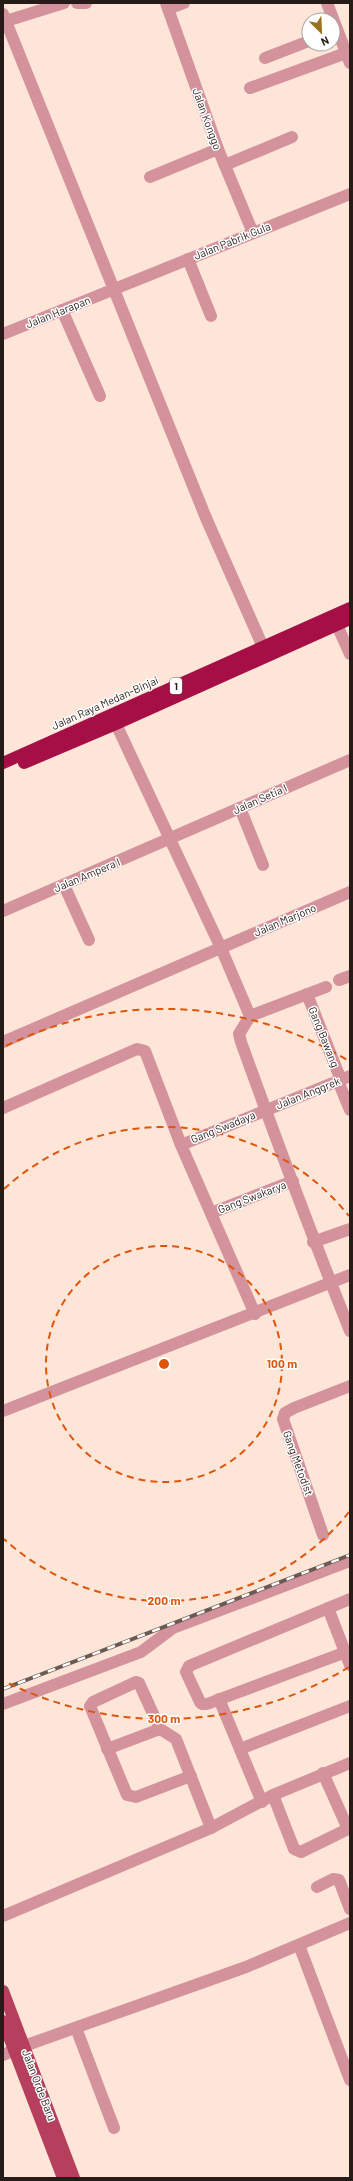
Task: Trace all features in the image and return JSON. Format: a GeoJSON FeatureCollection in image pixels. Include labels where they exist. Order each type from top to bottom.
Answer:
{"type":"FeatureCollection","features":[{"type":"Feature","properties":{"kind":"highway","name":"Jalan Raya Medan-Binjai"},"geometry":{"type":"LineString","coordinates":[[3,772],[116,724],[216,674],[263,647],[350,608]]}},
{"type":"Feature","properties":{"kind":"highway","name":"Jalan Raya Medan-Binjai"},"geometry":{"type":"LineString","coordinates":[[3,764],[350,619]]}},
{"type":"Feature","properties":{"kind":"main road","name":"Jalan Orde Baru"},"geometry":{"type":"LineString","coordinates":[[3,1991],[14,2050],[74,2178]]}},
{"type":"Feature","properties":{"kind":"main road","name":"Jalan Orde Baru"},"geometry":{"type":"LineString","coordinates":[[3,2021],[63,2178]]}},
{"type":"Feature","properties":{"kind":"street"},"geometry":{"type":"LineString","coordinates":[[64,3],[4,18],[224,561],[263,647]]}},
{"type":"Feature","properties":{"kind":"street"},"geometry":{"type":"LineString","coordinates":[[77,3],[86,3]]}},
{"type":"Feature","properties":{"kind":"street"},"geometry":{"type":"LineString","coordinates":[[167,6],[184,3]]}},
{"type":"Feature","properties":{"kind":"street","name":"Jalan Konggo"},"geometry":{"type":"LineString","coordinates":[[167,6],[218,149],[253,233]]}},
{"type":"Feature","properties":{"kind":"street"},"geometry":{"type":"LineString","coordinates":[[250,88],[348,58],[341,43]]}},
{"type":"Feature","properties":{"kind":"street"},"geometry":{"type":"LineString","coordinates":[[265,58],[301,44]]}},
{"type":"Feature","properties":{"kind":"street"},"geometry":{"type":"LineString","coordinates":[[225,164],[292,137]]}},
{"type":"Feature","properties":{"kind":"street"},"geometry":{"type":"LineString","coordinates":[[150,177],[218,149]]}},
{"type":"Feature","properties":{"kind":"street","name":"Jalan Pabrik Gula"},"geometry":{"type":"LineString","coordinates":[[114,289],[350,194]]}},
{"type":"Feature","properties":{"kind":"street"},"geometry":{"type":"LineString","coordinates":[[188,259],[211,316]]}},
{"type":"Feature","properties":{"kind":"street","name":"Jalan Harapan"},"geometry":{"type":"LineString","coordinates":[[3,334],[114,289]]}},
{"type":"Feature","properties":{"kind":"street"},"geometry":{"type":"LineString","coordinates":[[62,310],[100,396]]}},
{"type":"Feature","properties":{"kind":"street"},"geometry":{"type":"LineString","coordinates":[[337,625],[350,654]]}},
{"type":"Feature","properties":{"kind":"street"},"geometry":{"type":"LineString","coordinates":[[116,724],[221,948],[250,1016]]}},
{"type":"Feature","properties":{"kind":"street","name":"Jalan Setia I"},"geometry":{"type":"LineString","coordinates":[[170,839],[350,760]]}},
{"type":"Feature","properties":{"kind":"street"},"geometry":{"type":"LineString","coordinates":[[240,808],[263,864]]}},
{"type":"Feature","properties":{"kind":"street","name":"Jalan Ampera I"},"geometry":{"type":"LineString","coordinates":[[3,911],[170,839]]}},
{"type":"Feature","properties":{"kind":"street"},"geometry":{"type":"LineString","coordinates":[[64,885],[89,940]]}},
{"type":"Feature","properties":{"kind":"street","name":"Jalan Marjono"},"geometry":{"type":"LineString","coordinates":[[3,1042],[350,892]]}},
{"type":"Feature","properties":{"kind":"street"},"geometry":{"type":"LineString","coordinates":[[326,987],[250,1016],[239,1034],[265,1110],[293,1181],[313,1242],[350,1331]]}},
{"type":"Feature","properties":{"kind":"street","name":"Gang Bawang"},"geometry":{"type":"LineString","coordinates":[[307,994],[343,1079],[350,1110]]}},
{"type":"Feature","properties":{"kind":"street"},"geometry":{"type":"LineString","coordinates":[[3,1108],[137,1049],[145,1051],[181,1145],[255,1314]]}},
{"type":"Feature","properties":{"kind":"street","name":"Jalan Anggrek"},"geometry":{"type":"LineString","coordinates":[[265,1110],[343,1079]]}},
{"type":"Feature","properties":{"kind":"street","name":"Gang Swadaya"},"geometry":{"type":"LineString","coordinates":[[181,1145],[265,1110]]}},
{"type":"Feature","properties":{"kind":"street","name":"Gang Swakarya"},"geometry":{"type":"LineString","coordinates":[[211,1212],[293,1181]]}},
{"type":"Feature","properties":{"kind":"street"},"geometry":{"type":"LineString","coordinates":[[313,1242],[350,1229]]}},
{"type":"Feature","properties":{"kind":"street"},"geometry":{"type":"LineString","coordinates":[[3,1411],[255,1314],[350,1275]]}},
{"type":"Feature","properties":{"kind":"street","name":"Gang Metodist"},"geometry":{"type":"LineString","coordinates":[[323,1535],[282,1418],[285,1413],[294,1408],[350,1386]]}},
{"type":"Feature","properties":{"kind":"street"},"geometry":{"type":"LineString","coordinates":[[3,1704],[141,1652],[172,1628],[350,1561]]}},
{"type":"Feature","properties":{"kind":"street"},"geometry":{"type":"LineString","coordinates":[[347,1647],[207,1704],[202,1704],[200,1702],[186,1672],[189,1666],[350,1599]]}},
{"type":"Feature","properties":{"kind":"street"},"geometry":{"type":"LineString","coordinates":[[328,1608],[347,1647],[350,1665]]}},
{"type":"Feature","properties":{"kind":"street"},"geometry":{"type":"LineString","coordinates":[[191,1776],[136,1797],[127,1795],[90,1706],[93,1702],[136,1682],[142,1686],[160,1729],[176,1739],[191,1776],[211,1828]]}},
{"type":"Feature","properties":{"kind":"street"},"geometry":{"type":"LineString","coordinates":[[219,1699],[262,1802]]}},
{"type":"Feature","properties":{"kind":"street"},"geometry":{"type":"LineString","coordinates":[[240,1749],[350,1706]]}},
{"type":"Feature","properties":{"kind":"street"},"geometry":{"type":"LineString","coordinates":[[108,1749],[160,1729]]}},
{"type":"Feature","properties":{"kind":"street"},"geometry":{"type":"LineString","coordinates":[[3,1916],[211,1828],[273,1795],[350,1763]]}},
{"type":"Feature","properties":{"kind":"street"},"geometry":{"type":"LineString","coordinates":[[273,1795],[294,1849],[297,1852],[301,1852],[349,1828],[324,1773]]}},
{"type":"Feature","properties":{"kind":"street"},"geometry":{"type":"LineString","coordinates":[[317,1887],[333,1879],[339,1880],[350,1909]]}},
{"type":"Feature","properties":{"kind":"street"},"geometry":{"type":"LineString","coordinates":[[14,2050],[240,1969],[350,1924]]}},
{"type":"Feature","properties":{"kind":"street"},"geometry":{"type":"LineString","coordinates":[[299,1945],[350,2080]]}},
{"type":"Feature","properties":{"kind":"street"},"geometry":{"type":"LineString","coordinates":[[76,2028],[114,2128]]}},
{"type":"Feature","properties":{"kind":"railway"},"geometry":{"type":"LineString","coordinates":[[3,1689],[350,1555]]}}]}
